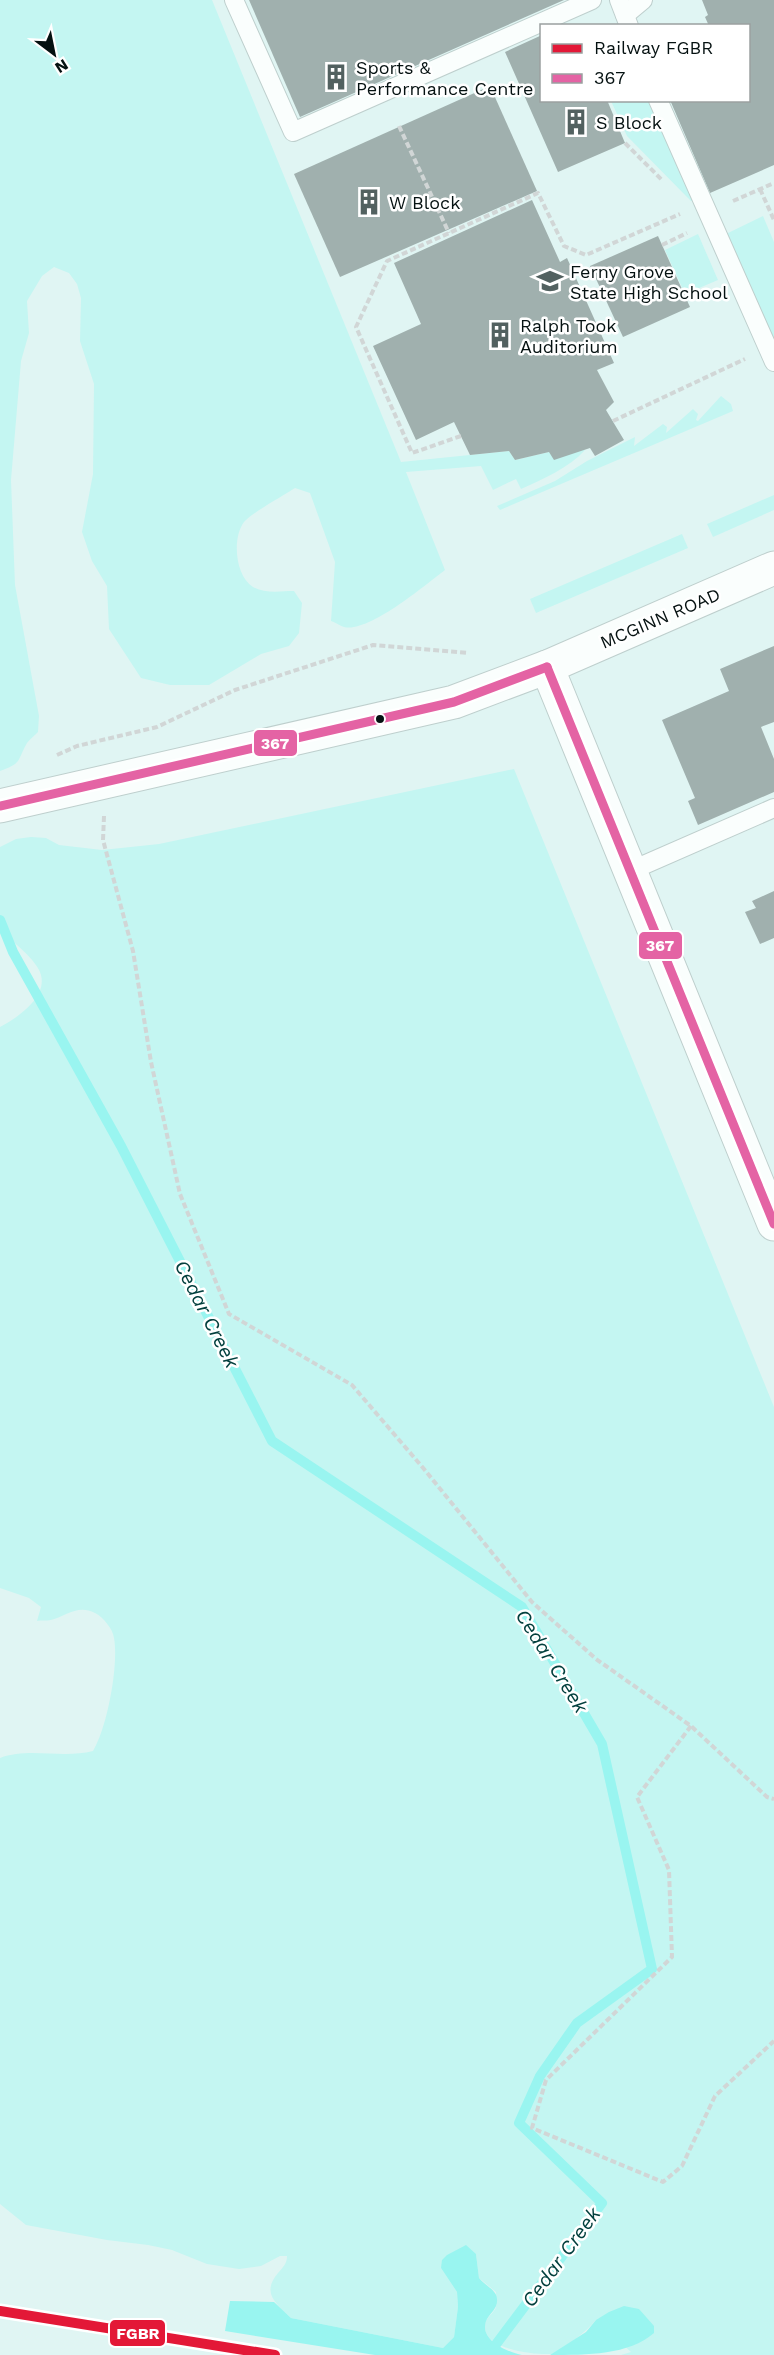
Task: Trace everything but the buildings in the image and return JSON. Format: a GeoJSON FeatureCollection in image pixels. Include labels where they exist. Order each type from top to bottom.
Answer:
{"type":"FeatureCollection","features":[{"type":"Feature","properties":{"kind":"street","name":"MCGINN ROAD"},"geometry":{"type":"LineString","coordinates":[[0,806],[454,702],[547,667],[774,568]]}},
{"type":"Feature","properties":{"kind":"street"},"geometry":{"type":"LineString","coordinates":[[547,667],[774,1224]]}},
{"type":"Feature","properties":{"kind":"lane"},"geometry":{"type":"LineString","coordinates":[[234,0],[293,132],[592,0]]}},
{"type":"Feature","properties":{"kind":"lane"},"geometry":{"type":"LineString","coordinates":[[624,13],[643,0]]}},
{"type":"Feature","properties":{"kind":"lane"},"geometry":{"type":"LineString","coordinates":[[659,102],[698,211],[774,363]]}},
{"type":"Feature","properties":{"kind":"lane"},"geometry":{"type":"LineString","coordinates":[[630,871],[774,808]]}},
{"type":"Feature","properties":{"kind":"path"},"geometry":{"type":"LineString","coordinates":[[399,126],[448,233]]}},
{"type":"Feature","properties":{"kind":"path"},"geometry":{"type":"LineString","coordinates":[[625,142],[666,185]]}},
{"type":"Feature","properties":{"kind":"path"},"geometry":{"type":"LineString","coordinates":[[461,436],[412,453],[356,327],[387,261],[448,233],[465,228],[538,193],[564,246],[586,255],[774,183]]}},
{"type":"Feature","properties":{"kind":"path"},"geometry":{"type":"LineString","coordinates":[[760,189],[774,220]]}},
{"type":"Feature","properties":{"kind":"path"},"geometry":{"type":"LineString","coordinates":[[662,245],[690,232]]}},
{"type":"Feature","properties":{"kind":"path"},"geometry":{"type":"LineString","coordinates":[[613,421],[746,358]]}},
{"type":"Feature","properties":{"kind":"path"},"geometry":{"type":"LineString","coordinates":[[55,756],[77,746],[157,727],[236,690],[373,645],[468,653]]}},
{"type":"Feature","properties":{"kind":"path"},"geometry":{"type":"LineString","coordinates":[[104,783],[103,840],[133,951],[151,1062],[180,1194],[229,1314],[352,1385],[532,1602],[596,1659],[691,1726],[767,1797],[774,1799]]}},
{"type":"Feature","properties":{"kind":"path"},"geometry":{"type":"LineString","coordinates":[[691,1726],[637,1797],[669,1870],[672,1956],[546,2080],[532,2128],[663,2182],[682,2166],[715,2096],[774,2041]]}},
{"type":"Feature","properties":{"kind":"shaded area"},"geometry":{"type":"Polygon","coordinates":[[[0,0],[212,0],[401,462],[509,451],[515,460],[549,452],[585,450],[564,468],[521,489],[516,479],[493,490],[481,466],[406,472],[445,570],[382,616],[355,627],[344,627],[331,621],[335,562],[310,493],[295,488],[244,522],[240,529],[237,547],[239,566],[247,582],[253,587],[268,591],[294,591],[302,603],[299,633],[289,646],[261,654],[209,685],[170,685],[141,678],[109,629],[107,586],[92,561],[82,532],[93,474],[94,384],[80,341],[81,298],[77,284],[69,273],[54,267],[42,276],[27,301],[29,333],[21,361],[11,480],[15,585],[39,716],[38,732],[27,743],[16,763],[0,771],[0,0]]]}},
{"type":"Feature","properties":{"kind":"shaded area"},"geometry":{"type":"Polygon","coordinates":[[[611,102],[651,102],[695,200],[691,201],[627,136],[611,102]]]}},
{"type":"Feature","properties":{"kind":"shaded area"},"geometry":{"type":"Polygon","coordinates":[[[763,216],[774,242],[774,342],[726,234],[763,216]]]}},
{"type":"Feature","properties":{"kind":"shaded area"},"geometry":{"type":"Polygon","coordinates":[[[698,234],[718,280],[685,294],[665,250],[698,234]]]}},
{"type":"Feature","properties":{"kind":"shaded area"},"geometry":{"type":"Polygon","coordinates":[[[721,396],[731,404],[733,411],[500,510],[497,506],[555,481],[587,461],[635,437],[634,446],[663,424],[667,427],[666,433],[693,409],[698,414],[696,420],[698,421],[721,396]]]}},
{"type":"Feature","properties":{"kind":"shaded area"},"geometry":{"type":"Polygon","coordinates":[[[774,495],[774,510],[713,537],[707,524],[774,495]]]}},
{"type":"Feature","properties":{"kind":"shaded area"},"geometry":{"type":"Polygon","coordinates":[[[682,534],[688,548],[536,613],[530,599],[682,534]]]}},
{"type":"Feature","properties":{"kind":"shaded area"},"geometry":{"type":"Polygon","coordinates":[[[514,769],[774,1407],[774,2355],[621,2355],[631,2352],[596,2320],[576,2339],[552,2354],[512,2350],[493,2341],[487,2335],[485,2324],[496,2307],[496,2292],[479,2278],[476,2254],[441,2268],[457,2292],[458,2307],[454,2337],[443,2348],[291,2318],[272,2298],[271,2292],[273,2280],[284,2265],[287,2256],[280,2256],[261,2266],[239,2269],[207,2264],[172,2250],[26,2225],[0,2204],[0,1758],[22,1753],[69,1754],[93,1751],[103,1727],[111,1696],[115,1650],[112,1631],[95,1613],[78,1610],[51,1620],[37,1621],[41,1607],[29,1598],[0,1588],[0,1027],[29,1006],[40,992],[42,983],[35,963],[0,930],[0,847],[16,839],[31,837],[46,838],[59,845],[102,850],[159,844],[514,769]]]}},
{"type":"Feature","properties":{"kind":"water"},"geometry":{"type":"Polygon","coordinates":[[[466,2245],[476,2254],[479,2278],[493,2290],[496,2296],[496,2305],[485,2326],[486,2333],[502,2348],[522,2355],[199,2355],[225,2331],[230,2301],[274,2302],[291,2318],[443,2348],[454,2337],[458,2307],[457,2292],[441,2268],[442,2260],[466,2245]]]}},
{"type":"Feature","properties":{"kind":"water"},"geometry":{"type":"Polygon","coordinates":[[[624,2306],[639,2309],[654,2326],[654,2333],[620,2350],[593,2354],[550,2355],[586,2332],[596,2320],[624,2306]]]}},
{"type":"Feature","properties":{"kind":"pier"},"geometry":{"type":"Polygon","coordinates":[[[221,2330],[225,2331],[375,2355],[196,2355],[221,2330]]]}},
{"type":"Feature","properties":{"kind":"waterway","name":"Cedar Creek"},"geometry":{"type":"LineString","coordinates":[[0,920],[13,952],[121,1146],[272,1441],[522,1607],[602,1744],[652,1969],[577,2023],[540,2076],[519,2123],[602,2203],[488,2355]]}},
{"type":"Feature","properties":{"kind":"rail line","name":"FGBR"},"geometry":{"type":"LineString","coordinates":[[0,2311],[275,2355]]}},
{"type":"Feature","properties":{"kind":"transit line","name":"367"},"geometry":{"type":"LineString","coordinates":[[547,667],[774,1224]]}},
{"type":"Feature","properties":{"kind":"transit line","name":"367"},"geometry":{"type":"LineString","coordinates":[[0,806],[454,702],[547,667]]}},
{"type":"Feature","properties":{"kind":"place","name":"Sports & Performance Centre"},"geometry":{"type":"Point","coordinates":[336,77]}},
{"type":"Feature","properties":{"kind":"place","name":"S Block"},"geometry":{"type":"Point","coordinates":[576,122]}},
{"type":"Feature","properties":{"kind":"place","name":"W Block"},"geometry":{"type":"Point","coordinates":[369,202]}},
{"type":"Feature","properties":{"kind":"place","name":"Ferny Grove State High School"},"geometry":{"type":"Point","coordinates":[550,281]}},
{"type":"Feature","properties":{"kind":"place","name":"Ralph Took Auditorium"},"geometry":{"type":"Point","coordinates":[500,335]}}]}
